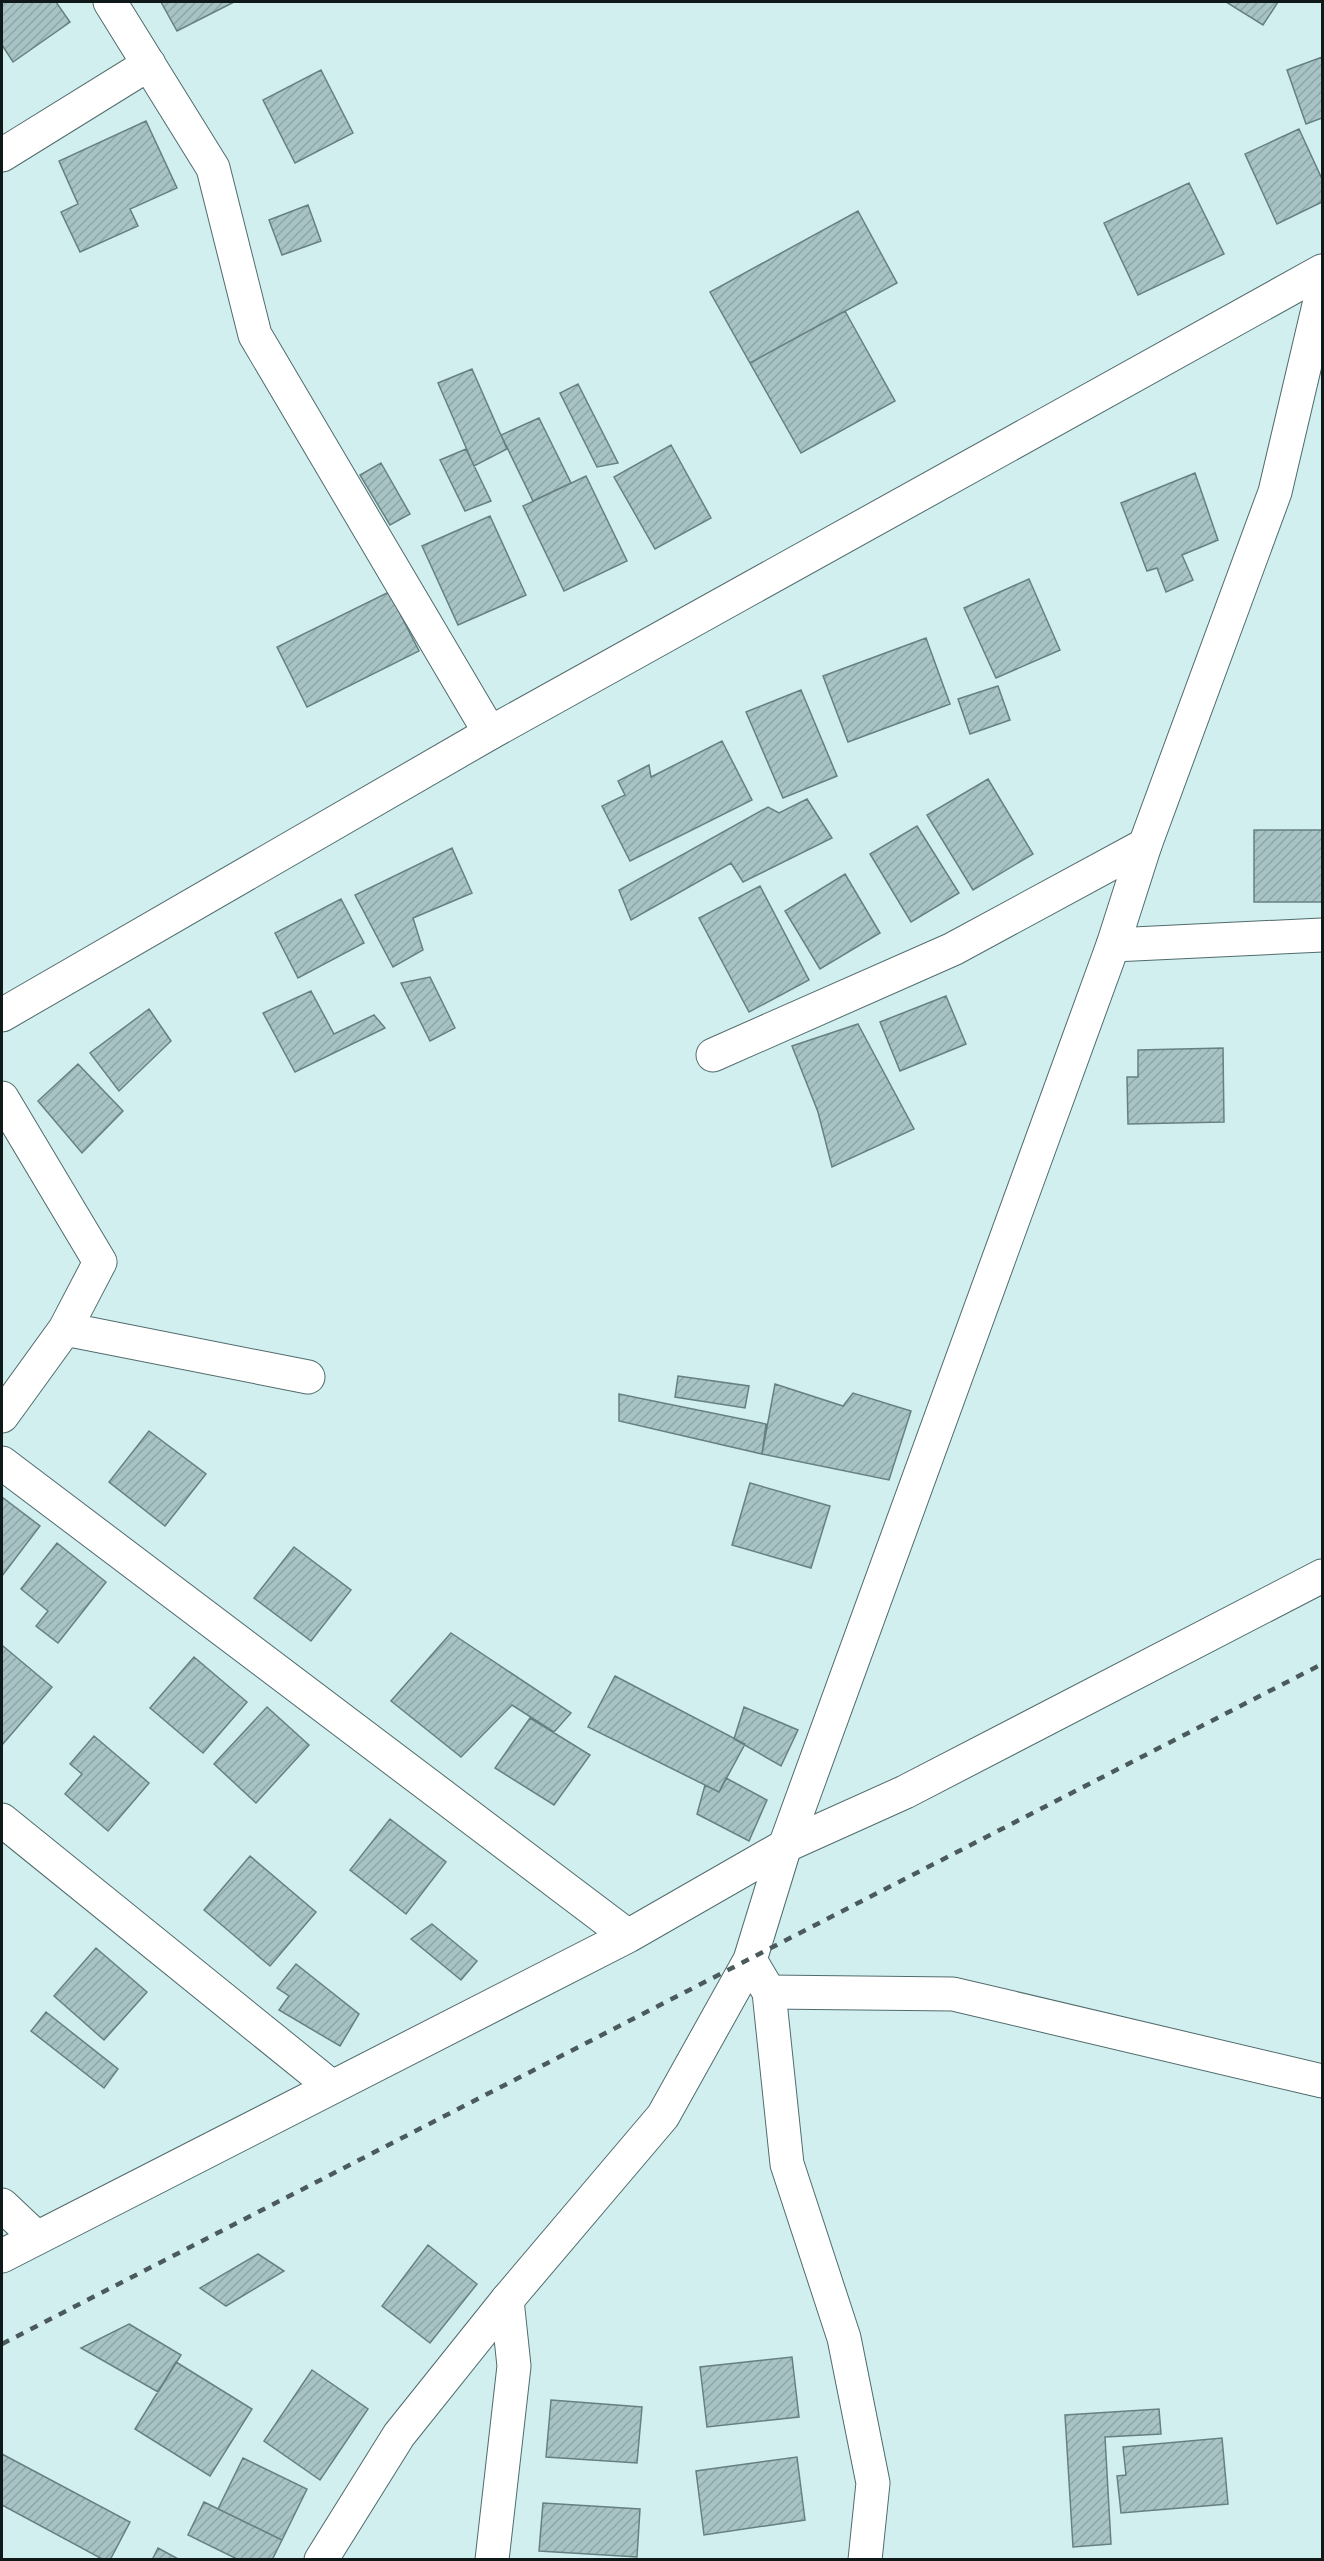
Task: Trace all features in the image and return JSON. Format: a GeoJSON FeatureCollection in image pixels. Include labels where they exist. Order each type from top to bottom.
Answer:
{"type":"FeatureCollection","features":[{"type":"Feature","properties":{"kind":"street"},"geometry":{"type":"LineString","coordinates":[[110,2],[213,168],[255,335],[490,733]]}},
{"type":"Feature","properties":{"kind":"street"},"geometry":{"type":"LineString","coordinates":[[2,155],[149,64]]}},
{"type":"Feature","properties":{"kind":"street"},"geometry":{"type":"LineString","coordinates":[[2,1015],[490,733],[1323,271]]}},
{"type":"Feature","properties":{"kind":"street"},"geometry":{"type":"LineString","coordinates":[[321,2559],[399,2435],[507,2300],[663,2116],[750,1960],[785,1846],[1113,945],[1145,845],[1275,492],[1323,292]]}},
{"type":"Feature","properties":{"kind":"street"},"geometry":{"type":"LineString","coordinates":[[713,1055],[954,949],[1145,845]]}},
{"type":"Feature","properties":{"kind":"street"},"geometry":{"type":"LineString","coordinates":[[1113,945],[1323,935]]}},
{"type":"Feature","properties":{"kind":"street"},"geometry":{"type":"LineString","coordinates":[[2,1098],[100,1262],[65,1329],[2,1416]]}},
{"type":"Feature","properties":{"kind":"street"},"geometry":{"type":"LineString","coordinates":[[65,1329],[308,1377]]}},
{"type":"Feature","properties":{"kind":"street"},"geometry":{"type":"LineString","coordinates":[[2,1463],[628,1936]]}},
{"type":"Feature","properties":{"kind":"street"},"geometry":{"type":"LineString","coordinates":[[2,2256],[628,1936],[785,1846],[905,1792],[1323,1576]]}},
{"type":"Feature","properties":{"kind":"street"},"geometry":{"type":"LineString","coordinates":[[2,1820],[332,2087]]}},
{"type":"Feature","properties":{"kind":"street"},"geometry":{"type":"LineString","coordinates":[[750,1960],[769,1992],[788,2164],[844,2338],[873,2483],[865,2559]]}},
{"type":"Feature","properties":{"kind":"street"},"geometry":{"type":"LineString","coordinates":[[769,1992],[953,1994],[1323,2081]]}},
{"type":"Feature","properties":{"kind":"street"},"geometry":{"type":"LineString","coordinates":[[2,2205],[37,2238]]}},
{"type":"Feature","properties":{"kind":"street"},"geometry":{"type":"LineString","coordinates":[[492,2559],[514,2366],[507,2300]]}},
{"type":"Feature","properties":{"kind":"building"},"geometry":{"type":"Polygon","coordinates":[[[2,2],[56,2],[70,22],[13,62],[2,45],[2,2]]]}},
{"type":"Feature","properties":{"kind":"building"},"geometry":{"type":"Polygon","coordinates":[[[161,2],[234,2],[177,31],[161,2]]]}},
{"type":"Feature","properties":{"kind":"building"},"geometry":{"type":"Polygon","coordinates":[[[1226,2],[1278,2],[1263,25],[1226,2]]]}},
{"type":"Feature","properties":{"kind":"building"},"geometry":{"type":"Polygon","coordinates":[[[1322,57],[1322,118],[1306,124],[1287,70],[1322,57]]]}},
{"type":"Feature","properties":{"kind":"building"},"geometry":{"type":"Polygon","coordinates":[[[321,70],[353,133],[295,163],[263,100],[321,70]]]}},
{"type":"Feature","properties":{"kind":"building"},"geometry":{"type":"Polygon","coordinates":[[[146,121],[177,188],[130,209],[138,226],[80,252],[61,212],[78,204],[59,161],[146,121]]]}},
{"type":"Feature","properties":{"kind":"building"},"geometry":{"type":"Polygon","coordinates":[[[1299,129],[1322,179],[1322,202],[1277,224],[1245,154],[1299,129]]]}},
{"type":"Feature","properties":{"kind":"building"},"geometry":{"type":"Polygon","coordinates":[[[1189,183],[1224,254],[1138,295],[1104,223],[1189,183]]]}},
{"type":"Feature","properties":{"kind":"building"},"geometry":{"type":"Polygon","coordinates":[[[308,205],[321,241],[282,255],[269,220],[308,205]]]}},
{"type":"Feature","properties":{"kind":"building"},"geometry":{"type":"Polygon","coordinates":[[[858,211],[897,283],[750,363],[710,292],[858,211]]]}},
{"type":"Feature","properties":{"kind":"building"},"geometry":{"type":"Polygon","coordinates":[[[845,311],[895,401],[801,453],[750,363],[845,311]]]}},
{"type":"Feature","properties":{"kind":"building"},"geometry":{"type":"Polygon","coordinates":[[[472,369],[507,449],[474,466],[438,383],[472,369]]]}},
{"type":"Feature","properties":{"kind":"building"},"geometry":{"type":"Polygon","coordinates":[[[578,384],[618,463],[597,467],[560,393],[578,384]]]}},
{"type":"Feature","properties":{"kind":"building"},"geometry":{"type":"Polygon","coordinates":[[[539,418],[571,483],[533,501],[501,435],[539,418]]]}},
{"type":"Feature","properties":{"kind":"building"},"geometry":{"type":"Polygon","coordinates":[[[671,445],[711,518],[655,549],[614,477],[671,445]]]}},
{"type":"Feature","properties":{"kind":"building"},"geometry":{"type":"Polygon","coordinates":[[[466,449],[491,501],[465,511],[440,460],[466,449]]]}},
{"type":"Feature","properties":{"kind":"building"},"geometry":{"type":"Polygon","coordinates":[[[381,463],[410,514],[390,525],[360,475],[381,463]]]}},
{"type":"Feature","properties":{"kind":"building"},"geometry":{"type":"Polygon","coordinates":[[[1195,473],[1218,540],[1182,555],[1193,580],[1166,592],[1157,568],[1147,571],[1121,503],[1195,473]]]}},
{"type":"Feature","properties":{"kind":"building"},"geometry":{"type":"Polygon","coordinates":[[[586,476],[627,561],[564,591],[523,506],[586,476]]]}},
{"type":"Feature","properties":{"kind":"building"},"geometry":{"type":"Polygon","coordinates":[[[490,516],[526,595],[458,625],[422,546],[490,516]]]}},
{"type":"Feature","properties":{"kind":"building"},"geometry":{"type":"Polygon","coordinates":[[[1029,579],[1060,650],[996,678],[964,608],[1029,579]]]}},
{"type":"Feature","properties":{"kind":"building"},"geometry":{"type":"Polygon","coordinates":[[[389,592],[419,651],[307,707],[277,647],[389,592]]]}},
{"type":"Feature","properties":{"kind":"building"},"geometry":{"type":"Polygon","coordinates":[[[926,638],[950,704],[848,742],[823,676],[926,638]]]}},
{"type":"Feature","properties":{"kind":"building"},"geometry":{"type":"Polygon","coordinates":[[[998,686],[1010,720],[970,734],[958,699],[998,686]]]}},
{"type":"Feature","properties":{"kind":"building"},"geometry":{"type":"Polygon","coordinates":[[[801,690],[837,776],[783,798],[746,712],[801,690]]]}},
{"type":"Feature","properties":{"kind":"building"},"geometry":{"type":"Polygon","coordinates":[[[722,741],[752,800],[630,861],[602,806],[625,795],[618,781],[649,765],[651,777],[722,741]]]}},
{"type":"Feature","properties":{"kind":"building"},"geometry":{"type":"Polygon","coordinates":[[[988,779],[1033,854],[973,890],[927,815],[988,779]]]}},
{"type":"Feature","properties":{"kind":"building"},"geometry":{"type":"Polygon","coordinates":[[[807,799],[832,838],[743,882],[731,863],[631,920],[619,890],[768,807],[779,813],[807,799]]]}},
{"type":"Feature","properties":{"kind":"building"},"geometry":{"type":"Polygon","coordinates":[[[917,826],[959,893],[911,922],[870,854],[917,826]]]}},
{"type":"Feature","properties":{"kind":"building"},"geometry":{"type":"Polygon","coordinates":[[[1254,830],[1322,830],[1322,902],[1254,902],[1254,830]]]}},
{"type":"Feature","properties":{"kind":"building"},"geometry":{"type":"Polygon","coordinates":[[[452,848],[472,893],[413,918],[423,950],[393,967],[355,895],[452,848]]]}},
{"type":"Feature","properties":{"kind":"building"},"geometry":{"type":"Polygon","coordinates":[[[845,874],[880,933],[820,969],[785,911],[845,874]]]}},
{"type":"Feature","properties":{"kind":"building"},"geometry":{"type":"Polygon","coordinates":[[[760,886],[809,980],[749,1012],[699,918],[760,886]]]}},
{"type":"Feature","properties":{"kind":"building"},"geometry":{"type":"Polygon","coordinates":[[[341,899],[364,943],[298,978],[275,933],[341,899]]]}},
{"type":"Feature","properties":{"kind":"building"},"geometry":{"type":"Polygon","coordinates":[[[430,977],[455,1028],[430,1041],[401,983],[430,977]]]}},
{"type":"Feature","properties":{"kind":"building"},"geometry":{"type":"Polygon","coordinates":[[[311,991],[334,1034],[374,1015],[385,1028],[295,1072],[263,1013],[311,991]]]}},
{"type":"Feature","properties":{"kind":"building"},"geometry":{"type":"Polygon","coordinates":[[[946,996],[966,1044],[900,1071],[880,1022],[946,996]]]}},
{"type":"Feature","properties":{"kind":"building"},"geometry":{"type":"Polygon","coordinates":[[[149,1009],[171,1041],[119,1091],[90,1053],[149,1009]]]}},
{"type":"Feature","properties":{"kind":"building"},"geometry":{"type":"Polygon","coordinates":[[[858,1024],[914,1129],[832,1167],[818,1112],[792,1046],[858,1024]]]}},
{"type":"Feature","properties":{"kind":"building"},"geometry":{"type":"Polygon","coordinates":[[[1223,1048],[1224,1122],[1128,1124],[1127,1077],[1138,1077],[1138,1050],[1223,1048]]]}},
{"type":"Feature","properties":{"kind":"building"},"geometry":{"type":"Polygon","coordinates":[[[78,1064],[123,1111],[82,1153],[38,1101],[78,1064]]]}},
{"type":"Feature","properties":{"kind":"building"},"geometry":{"type":"Polygon","coordinates":[[[678,1376],[749,1386],[745,1408],[675,1397],[678,1376]]]}},
{"type":"Feature","properties":{"kind":"building"},"geometry":{"type":"Polygon","coordinates":[[[775,1384],[843,1406],[853,1393],[911,1411],[889,1480],[762,1454],[775,1384]]]}},
{"type":"Feature","properties":{"kind":"building"},"geometry":{"type":"Polygon","coordinates":[[[619,1394],[766,1424],[762,1454],[619,1421],[619,1394]]]}},
{"type":"Feature","properties":{"kind":"building"},"geometry":{"type":"Polygon","coordinates":[[[149,1431],[206,1474],[165,1526],[109,1482],[149,1431]]]}},
{"type":"Feature","properties":{"kind":"building"},"geometry":{"type":"Polygon","coordinates":[[[750,1483],[830,1506],[811,1568],[732,1545],[750,1483]]]}},
{"type":"Feature","properties":{"kind":"building"},"geometry":{"type":"Polygon","coordinates":[[[2,1497],[40,1526],[2,1576],[2,1497]]]}},
{"type":"Feature","properties":{"kind":"building"},"geometry":{"type":"Polygon","coordinates":[[[57,1543],[106,1582],[58,1643],[36,1626],[48,1611],[21,1589],[57,1543]]]}},
{"type":"Feature","properties":{"kind":"building"},"geometry":{"type":"Polygon","coordinates":[[[294,1547],[351,1590],[311,1641],[254,1598],[294,1547]]]}},
{"type":"Feature","properties":{"kind":"building"},"geometry":{"type":"Polygon","coordinates":[[[451,1633],[571,1713],[554,1732],[512,1705],[461,1757],[391,1701],[451,1633]]]}},
{"type":"Feature","properties":{"kind":"building"},"geometry":{"type":"Polygon","coordinates":[[[2,1647],[52,1687],[2,1745],[2,1647]]]}},
{"type":"Feature","properties":{"kind":"building"},"geometry":{"type":"Polygon","coordinates":[[[194,1657],[247,1702],[203,1753],[150,1708],[194,1657]]]}},
{"type":"Feature","properties":{"kind":"building"},"geometry":{"type":"Polygon","coordinates":[[[615,1676],[745,1744],[719,1792],[588,1727],[615,1676]]]}},
{"type":"Feature","properties":{"kind":"building"},"geometry":{"type":"Polygon","coordinates":[[[267,1707],[309,1745],[256,1803],[214,1764],[267,1707]]]}},
{"type":"Feature","properties":{"kind":"building"},"geometry":{"type":"Polygon","coordinates":[[[744,1707],[798,1730],[781,1766],[734,1739],[744,1707]]]}},
{"type":"Feature","properties":{"kind":"building"},"geometry":{"type":"Polygon","coordinates":[[[530,1718],[590,1755],[554,1805],[495,1768],[530,1718]]]}},
{"type":"Feature","properties":{"kind":"building"},"geometry":{"type":"Polygon","coordinates":[[[94,1736],[149,1783],[108,1831],[65,1794],[82,1774],[70,1764],[94,1736]]]}},
{"type":"Feature","properties":{"kind":"building"},"geometry":{"type":"Polygon","coordinates":[[[726,1778],[767,1800],[749,1841],[697,1814],[705,1785],[719,1792],[726,1778]]]}},
{"type":"Feature","properties":{"kind":"building"},"geometry":{"type":"Polygon","coordinates":[[[390,1819],[446,1862],[406,1914],[350,1870],[390,1819]]]}},
{"type":"Feature","properties":{"kind":"building"},"geometry":{"type":"Polygon","coordinates":[[[250,1856],[316,1912],[270,1966],[204,1910],[250,1856]]]}},
{"type":"Feature","properties":{"kind":"building"},"geometry":{"type":"Polygon","coordinates":[[[432,1924],[477,1961],[461,1980],[411,1939],[432,1924]]]}},
{"type":"Feature","properties":{"kind":"building"},"geometry":{"type":"Polygon","coordinates":[[[96,1948],[147,1992],[104,2040],[54,1996],[96,1948]]]}},
{"type":"Feature","properties":{"kind":"building"},"geometry":{"type":"Polygon","coordinates":[[[296,1964],[359,2014],[340,2046],[279,2010],[289,1996],[277,1988],[296,1964]]]}},
{"type":"Feature","properties":{"kind":"building"},"geometry":{"type":"Polygon","coordinates":[[[46,2012],[118,2069],[104,2088],[31,2031],[46,2012]]]}},
{"type":"Feature","properties":{"kind":"building"},"geometry":{"type":"Polygon","coordinates":[[[428,2245],[477,2284],[430,2343],[382,2306],[428,2245]]]}},
{"type":"Feature","properties":{"kind":"building"},"geometry":{"type":"Polygon","coordinates":[[[258,2254],[284,2271],[226,2306],[200,2288],[258,2254]]]}},
{"type":"Feature","properties":{"kind":"building"},"geometry":{"type":"Polygon","coordinates":[[[129,2324],[181,2355],[158,2392],[81,2348],[129,2324]]]}},
{"type":"Feature","properties":{"kind":"building"},"geometry":{"type":"Polygon","coordinates":[[[792,2357],[799,2417],[707,2427],[700,2367],[792,2357]]]}},
{"type":"Feature","properties":{"kind":"building"},"geometry":{"type":"Polygon","coordinates":[[[176,2362],[252,2409],[210,2476],[135,2429],[176,2362]]]}},
{"type":"Feature","properties":{"kind":"building"},"geometry":{"type":"Polygon","coordinates":[[[312,2370],[368,2409],[320,2480],[264,2441],[312,2370]]]}},
{"type":"Feature","properties":{"kind":"building"},"geometry":{"type":"Polygon","coordinates":[[[551,2400],[642,2407],[637,2463],[546,2457],[551,2400]]]}},
{"type":"Feature","properties":{"kind":"building"},"geometry":{"type":"Polygon","coordinates":[[[1159,2409],[1161,2434],[1105,2437],[1111,2544],[1073,2547],[1065,2415],[1159,2409]]]}},
{"type":"Feature","properties":{"kind":"building"},"geometry":{"type":"Polygon","coordinates":[[[1222,2438],[1228,2504],[1121,2513],[1117,2476],[1126,2475],[1123,2447],[1222,2438]]]}},
{"type":"Feature","properties":{"kind":"building"},"geometry":{"type":"Polygon","coordinates":[[[2,2454],[130,2522],[110,2560],[104,2560],[2,2505],[2,2454]]]}},
{"type":"Feature","properties":{"kind":"building"},"geometry":{"type":"Polygon","coordinates":[[[797,2457],[805,2520],[704,2535],[696,2471],[797,2457]]]}},
{"type":"Feature","properties":{"kind":"building"},"geometry":{"type":"Polygon","coordinates":[[[243,2458],[307,2489],[282,2540],[218,2509],[243,2458]]]}},
{"type":"Feature","properties":{"kind":"building"},"geometry":{"type":"Polygon","coordinates":[[[204,2502],[282,2540],[272,2560],[239,2560],[188,2535],[204,2502]]]}},
{"type":"Feature","properties":{"kind":"building"},"geometry":{"type":"Polygon","coordinates":[[[543,2503],[640,2509],[637,2557],[539,2551],[543,2503]]]}},
{"type":"Feature","properties":{"kind":"building"},"geometry":{"type":"Polygon","coordinates":[[[158,2548],[180,2560],[152,2560],[158,2548]]]}},
{"type":"Feature","properties":{"kind":"railway"},"geometry":{"type":"LineString","coordinates":[[2,2344],[1322,1664]]}}]}
